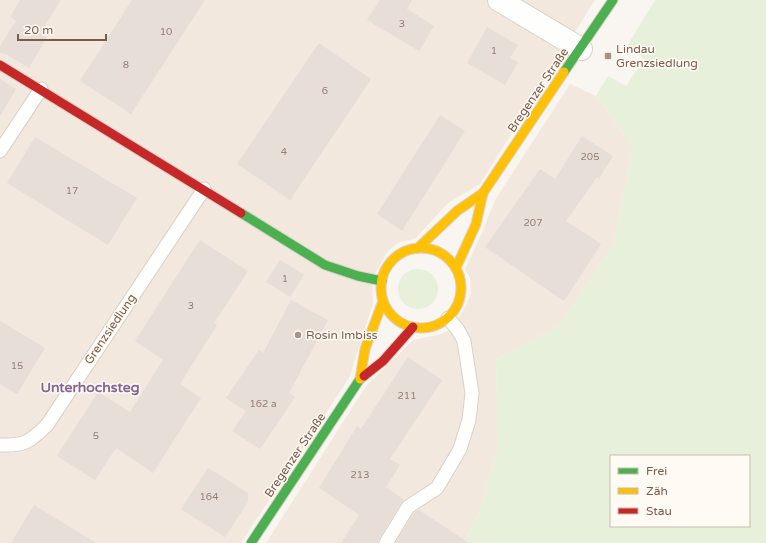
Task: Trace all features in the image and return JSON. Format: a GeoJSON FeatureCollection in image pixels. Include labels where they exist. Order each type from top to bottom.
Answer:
{"type":"FeatureCollection","features":[{"type":"Feature","properties":{"kind":"main road","name":"Bregenzer Straße"},"geometry":{"type":"LineString","coordinates":[[418,248],[457,211],[483,193],[613,0]]}},
{"type":"Feature","properties":{"kind":"main road"},"geometry":{"type":"LineString","coordinates":[[0,65],[325,264],[358,276],[382,281]]}},
{"type":"Feature","properties":{"kind":"main road","name":"Bregenzer Straße"},"geometry":{"type":"LineString","coordinates":[[456,268],[476,224],[483,193]]}},
{"type":"Feature","properties":{"kind":"main road"},"geometry":{"type":"LineString","coordinates":[[418,248],[430,249],[449,259],[456,268],[460,279],[461,292],[458,304],[454,311],[448,318],[428,328],[413,327],[403,324],[395,318],[383,301],[381,291],[385,271],[393,259],[405,251],[418,248]]}},
{"type":"Feature","properties":{"kind":"main road","name":"Bregenzer Straße"},"geometry":{"type":"LineString","coordinates":[[360,379],[365,349],[383,301]]}},
{"type":"Feature","properties":{"kind":"main road","name":"Bregenzer Straße"},"geometry":{"type":"LineString","coordinates":[[251,543],[360,379],[383,361],[413,327]]}},
{"type":"Feature","properties":{"kind":"street"},"geometry":{"type":"LineString","coordinates":[[499,0],[581,49]]}},
{"type":"Feature","properties":{"kind":"lane"},"geometry":{"type":"LineString","coordinates":[[0,151],[41,89]]}},
{"type":"Feature","properties":{"kind":"lane","name":"Grenzsiedlung"},"geometry":{"type":"LineString","coordinates":[[0,445],[25,443],[47,425],[204,189]]}},
{"type":"Feature","properties":{"kind":"lane"},"geometry":{"type":"LineString","coordinates":[[386,543],[408,507],[437,488],[460,449],[469,420],[472,393],[464,341],[458,330],[448,318]]}},
{"type":"Feature","properties":{"kind":"shaded area"},"geometry":{"type":"Polygon","coordinates":[[[0,0],[595,0],[480,184],[448,203],[415,239],[399,242],[387,252],[372,279],[373,303],[349,378],[241,543],[0,543],[0,0]]]}},
{"type":"Feature","properties":{"kind":"shaded area"},"geometry":{"type":"Polygon","coordinates":[[[570,84],[596,96],[633,148],[613,245],[559,326],[496,359],[498,449],[480,509],[464,543],[266,543],[366,386],[413,340],[438,335],[450,330],[466,306],[471,293],[470,278],[465,269],[482,233],[495,200],[570,84]]]}},
{"type":"Feature","properties":{"kind":"green space"},"geometry":{"type":"Polygon","coordinates":[[[655,0],[766,0],[766,543],[464,543],[480,509],[498,449],[496,359],[559,326],[613,245],[633,148],[596,96],[608,76],[626,86],[644,59],[627,46],[655,0]]]}},
{"type":"Feature","properties":{"kind":"green space"},"geometry":{"type":"Polygon","coordinates":[[[418,269],[429,272],[435,278],[438,289],[435,300],[429,306],[418,309],[407,306],[401,300],[398,289],[401,278],[407,272],[418,269]]]}},
{"type":"Feature","properties":{"kind":"building"},"geometry":{"type":"Polygon","coordinates":[[[20,0],[61,0],[40,33],[47,37],[29,68],[6,54],[0,53],[0,46],[16,21],[10,17],[20,0]]]}},
{"type":"Feature","properties":{"kind":"building"},"geometry":{"type":"Polygon","coordinates":[[[132,0],[205,0],[131,114],[80,81],[132,0]]]}},
{"type":"Feature","properties":{"kind":"building"},"geometry":{"type":"Polygon","coordinates":[[[380,0],[412,0],[407,9],[434,26],[419,51],[367,20],[380,0]]]}},
{"type":"Feature","properties":{"kind":"building"},"geometry":{"type":"Polygon","coordinates":[[[487,27],[518,45],[510,58],[518,62],[505,85],[467,63],[487,27]]]}},
{"type":"Feature","properties":{"kind":"building"},"geometry":{"type":"Polygon","coordinates":[[[319,43],[371,79],[290,200],[237,164],[319,43]]]}},
{"type":"Feature","properties":{"kind":"building"},"geometry":{"type":"Polygon","coordinates":[[[0,79],[16,89],[0,116],[0,79]]]}},
{"type":"Feature","properties":{"kind":"building"},"geometry":{"type":"Polygon","coordinates":[[[440,115],[465,131],[402,231],[377,214],[440,115]]]}},
{"type":"Feature","properties":{"kind":"building"},"geometry":{"type":"Polygon","coordinates":[[[582,136],[613,156],[599,179],[597,177],[566,221],[601,244],[564,301],[485,247],[540,169],[555,179],[582,136]]]}},
{"type":"Feature","properties":{"kind":"building"},"geometry":{"type":"Polygon","coordinates":[[[35,137],[137,198],[108,245],[7,183],[35,137]]]}},
{"type":"Feature","properties":{"kind":"building"},"geometry":{"type":"Polygon","coordinates":[[[200,240],[248,271],[214,323],[217,325],[180,384],[201,398],[153,473],[116,448],[95,480],[57,456],[98,392],[130,412],[163,360],[135,341],[200,240]]]}},
{"type":"Feature","properties":{"kind":"building"},"geometry":{"type":"Polygon","coordinates":[[[280,260],[304,275],[290,297],[266,282],[280,260]]]}},
{"type":"Feature","properties":{"kind":"building"},"geometry":{"type":"Polygon","coordinates":[[[291,300],[328,320],[289,393],[295,397],[260,449],[232,431],[246,411],[226,398],[259,350],[263,353],[291,300]]]}},
{"type":"Feature","properties":{"kind":"building"},"geometry":{"type":"Polygon","coordinates":[[[0,321],[45,348],[17,394],[0,384],[0,321]]]}},
{"type":"Feature","properties":{"kind":"building"},"geometry":{"type":"Polygon","coordinates":[[[408,357],[442,380],[390,459],[400,465],[386,487],[404,500],[379,539],[378,543],[341,543],[359,515],[319,488],[357,426],[361,429],[408,357]]]}},
{"type":"Feature","properties":{"kind":"building"},"geometry":{"type":"Polygon","coordinates":[[[208,468],[248,493],[248,502],[225,537],[181,509],[208,468]]]}},
{"type":"Feature","properties":{"kind":"building"},"geometry":{"type":"Polygon","coordinates":[[[34,505],[96,543],[11,543],[34,505]]]}},
{"type":"Feature","properties":{"kind":"building"},"geometry":{"type":"Polygon","coordinates":[[[419,510],[469,543],[395,543],[414,513],[419,510]]]}},
{"type":"Feature","properties":{"kind":"traffic: fast"},"geometry":{"type":"LineString","coordinates":[[564,72],[613,0]]}},
{"type":"Feature","properties":{"kind":"traffic: fast"},"geometry":{"type":"LineString","coordinates":[[241,213],[325,265],[358,276],[382,281]]}},
{"type":"Feature","properties":{"kind":"traffic: fast"},"geometry":{"type":"LineString","coordinates":[[251,543],[360,379],[364,376]]}},
{"type":"Feature","properties":{"kind":"traffic: slow"},"geometry":{"type":"LineString","coordinates":[[456,268],[476,224],[483,193],[564,72]]}},
{"type":"Feature","properties":{"kind":"traffic: slow"},"geometry":{"type":"LineString","coordinates":[[418,248],[457,211],[483,193]]}},
{"type":"Feature","properties":{"kind":"traffic: slow"},"geometry":{"type":"LineString","coordinates":[[421,248],[436,251],[449,260],[458,273],[461,288],[458,303],[449,316],[436,325],[421,328],[406,325],[393,316],[384,303],[381,288],[384,273],[393,260],[406,251],[421,248]]}},
{"type":"Feature","properties":{"kind":"traffic: slow"},"geometry":{"type":"LineString","coordinates":[[360,379],[365,349],[383,301]]}},
{"type":"Feature","properties":{"kind":"traffic: jam"},"geometry":{"type":"LineString","coordinates":[[0,65],[241,213]]}},
{"type":"Feature","properties":{"kind":"traffic: jam"},"geometry":{"type":"LineString","coordinates":[[364,376],[383,361],[413,327]]}},
{"type":"Feature","properties":{"kind":"place","name":"Lindau Grenzsiedlung"},"geometry":{"type":"Point","coordinates":[608,56]}},
{"type":"Feature","properties":{"kind":"place","name":"Rosin Imbiss"},"geometry":{"type":"Point","coordinates":[298,335]}},
{"type":"Feature","properties":{"kind":"district","name":"Unterhochsteg"},"geometry":{"type":"Point","coordinates":[90,387]}}]}
